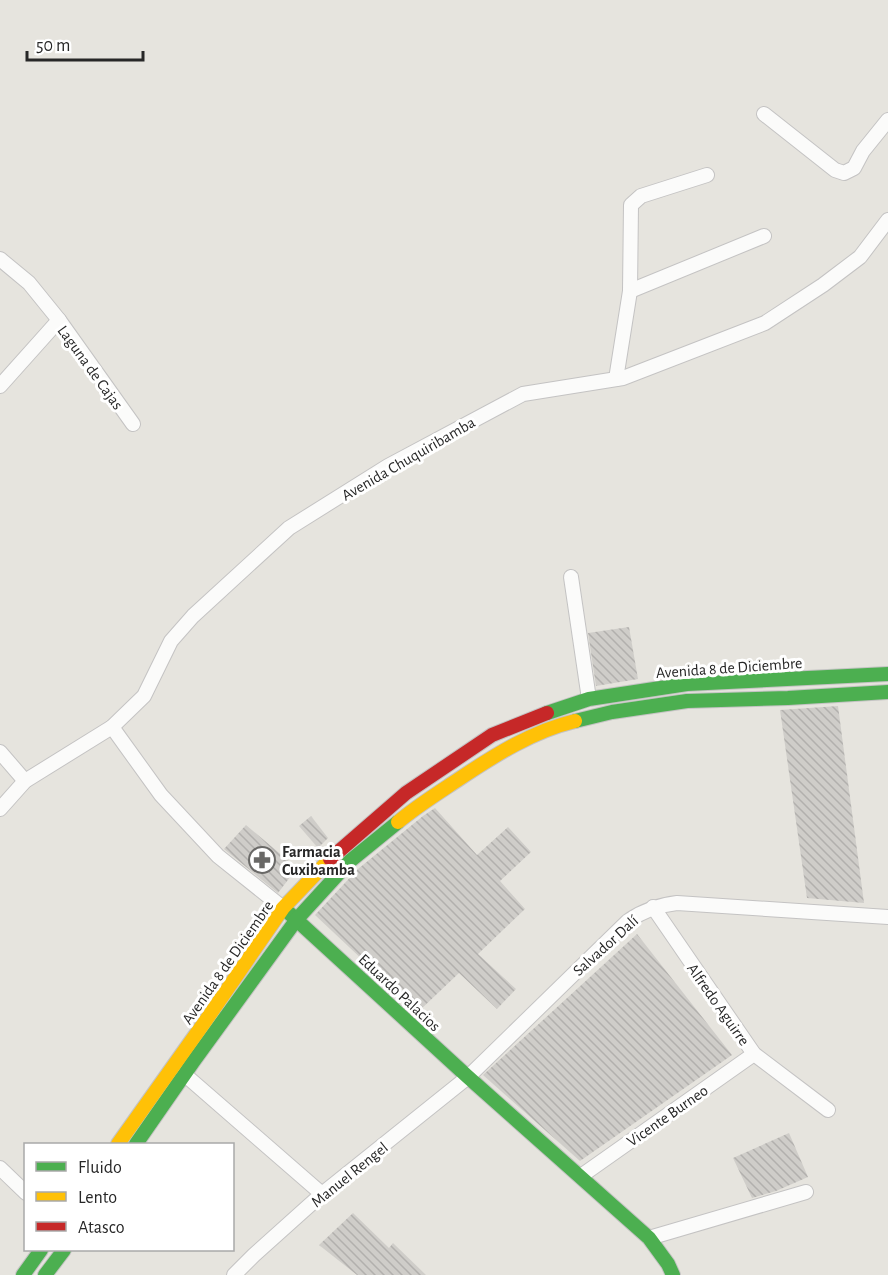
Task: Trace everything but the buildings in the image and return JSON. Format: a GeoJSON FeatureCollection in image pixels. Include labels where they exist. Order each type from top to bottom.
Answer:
{"type":"FeatureCollection","features":[{"type":"Feature","properties":{"kind":"main road","name":"Avenida 8 de Diciembre"},"geometry":{"type":"LineString","coordinates":[[119,1143],[198,1033],[283,908],[331,858],[406,793],[492,735],[554,710],[589,699],[687,684],[888,674]]}},
{"type":"Feature","properties":{"kind":"main road","name":"Avenida 8 de Diciembre"},"geometry":{"type":"LineString","coordinates":[[137,1143],[297,919],[350,861],[416,807],[498,753],[560,725],[612,712],[687,701],[888,692]]}},
{"type":"Feature","properties":{"kind":"main road","name":"Eduardo Palacios"},"geometry":{"type":"LineString","coordinates":[[283,908],[649,1238],[673,1275]]}},
{"type":"Feature","properties":{"kind":"main road"},"geometry":{"type":"LineString","coordinates":[[23,1275],[40,1251]]}},
{"type":"Feature","properties":{"kind":"main road"},"geometry":{"type":"LineString","coordinates":[[45,1275],[63,1251]]}},
{"type":"Feature","properties":{"kind":"street"},"geometry":{"type":"LineString","coordinates":[[764,114],[835,170],[844,172],[854,168],[863,151],[888,120]]}},
{"type":"Feature","properties":{"kind":"street"},"geometry":{"type":"LineString","coordinates":[[616,379],[630,291],[631,206],[640,196],[706,176]]}},
{"type":"Feature","properties":{"kind":"street","name":"Avenida Chuquiribamba"},"geometry":{"type":"LineString","coordinates":[[0,808],[25,781],[112,727],[144,696],[171,641],[193,616],[288,528],[388,465],[523,394],[623,378],[765,323],[823,285],[860,257],[888,220]]}},
{"type":"Feature","properties":{"kind":"street"},"geometry":{"type":"LineString","coordinates":[[630,291],[764,236]]}},
{"type":"Feature","properties":{"kind":"street"},"geometry":{"type":"LineString","coordinates":[[0,260],[29,283],[59,320]]}},
{"type":"Feature","properties":{"kind":"street","name":"Laguna de Cajas"},"geometry":{"type":"LineString","coordinates":[[0,386],[59,320],[133,424]]}},
{"type":"Feature","properties":{"kind":"street"},"geometry":{"type":"LineString","coordinates":[[571,577],[589,699]]}},
{"type":"Feature","properties":{"kind":"street","name":"Eduardo Palacios"},"geometry":{"type":"LineString","coordinates":[[112,727],[161,795],[218,856],[283,908]]}},
{"type":"Feature","properties":{"kind":"street"},"geometry":{"type":"LineString","coordinates":[[0,752],[25,781]]}},
{"type":"Feature","properties":{"kind":"street","name":"Salvador Dalí"},"geometry":{"type":"LineString","coordinates":[[468,1077],[628,921],[652,907],[677,903],[888,917]]}},
{"type":"Feature","properties":{"kind":"street","name":"Alfredo Aguirre"},"geometry":{"type":"LineString","coordinates":[[652,907],[754,1054],[828,1110]]}},
{"type":"Feature","properties":{"kind":"street","name":"Vicente Burneo"},"geometry":{"type":"LineString","coordinates":[[581,1176],[754,1054]]}},
{"type":"Feature","properties":{"kind":"street"},"geometry":{"type":"LineString","coordinates":[[184,1074],[322,1194]]}},
{"type":"Feature","properties":{"kind":"street","name":"Manuel Rengel"},"geometry":{"type":"LineString","coordinates":[[234,1275],[322,1194],[468,1077]]}},
{"type":"Feature","properties":{"kind":"street"},"geometry":{"type":"LineString","coordinates":[[0,1168],[24,1191]]}},
{"type":"Feature","properties":{"kind":"street"},"geometry":{"type":"LineString","coordinates":[[649,1238],[806,1192]]}},
{"type":"Feature","properties":{"kind":"traffic: fast"},"geometry":{"type":"LineString","coordinates":[[547,713],[589,699],[687,684],[888,674]]}},
{"type":"Feature","properties":{"kind":"traffic: fast"},"geometry":{"type":"LineString","coordinates":[[575,721],[612,712],[687,701],[888,692]]}},
{"type":"Feature","properties":{"kind":"traffic: fast"},"geometry":{"type":"LineString","coordinates":[[137,1143],[297,919],[350,861],[398,822]]}},
{"type":"Feature","properties":{"kind":"traffic: fast"},"geometry":{"type":"LineString","coordinates":[[289,913],[649,1238],[673,1275]]}},
{"type":"Feature","properties":{"kind":"traffic: fast"},"geometry":{"type":"LineString","coordinates":[[23,1275],[40,1251]]}},
{"type":"Feature","properties":{"kind":"traffic: fast"},"geometry":{"type":"LineString","coordinates":[[45,1275],[63,1251]]}},
{"type":"Feature","properties":{"kind":"traffic: slow"},"geometry":{"type":"LineString","coordinates":[[398,822],[500,753],[529,737],[575,721]]}},
{"type":"Feature","properties":{"kind":"traffic: slow"},"geometry":{"type":"LineString","coordinates":[[119,1143],[283,908],[330,859]]}},
{"type":"Feature","properties":{"kind":"traffic: jam"},"geometry":{"type":"LineString","coordinates":[[330,859],[406,793],[492,735],[547,713]]}},
{"type":"Feature","properties":{"kind":"place","name":"Farmacia Cuxibamba"},"geometry":{"type":"Point","coordinates":[262,860]}}]}
